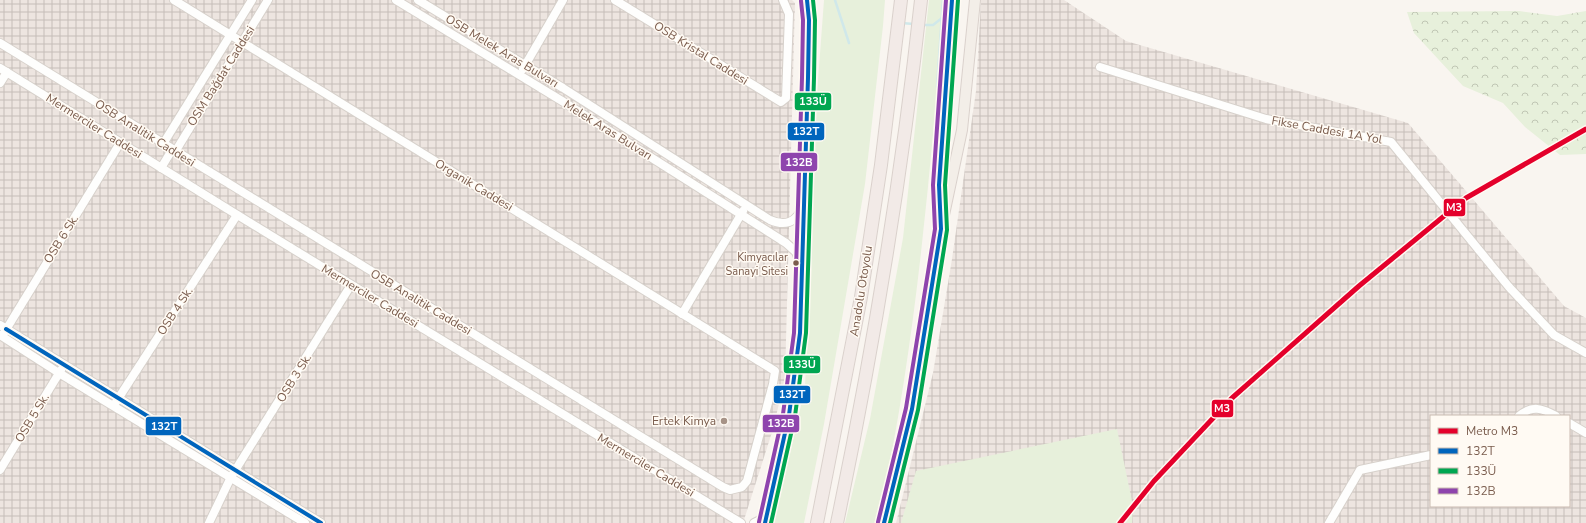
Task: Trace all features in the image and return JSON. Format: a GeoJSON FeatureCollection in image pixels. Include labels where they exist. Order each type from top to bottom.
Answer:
{"type":"FeatureCollection","features":[{"type":"Feature","properties":{"kind":"highway","name":"Anadolu Otoyolu"},"geometry":{"type":"LineString","coordinates":[[817,523],[861,297],[901,0]]}},
{"type":"Feature","properties":{"kind":"highway","name":"Anadolu Otoyolu"},"geometry":{"type":"LineString","coordinates":[[837,523],[871,353],[885,271],[902,163],[921,0]]}},
{"type":"Feature","properties":{"kind":"main road"},"geometry":{"type":"LineString","coordinates":[[765,523],[789,415],[796,371],[802,275],[809,0]]}},
{"type":"Feature","properties":{"kind":"main road"},"geometry":{"type":"LineString","coordinates":[[809,20],[815,0]]}},
{"type":"Feature","properties":{"kind":"main road"},"geometry":{"type":"LineString","coordinates":[[941,230],[939,185],[952,0]]}},
{"type":"Feature","properties":{"kind":"main road"},"geometry":{"type":"LineString","coordinates":[[884,523],[912,409],[941,230],[962,130],[975,0]]}},
{"type":"Feature","properties":{"kind":"street","name":"Organik Caddesi"},"geometry":{"type":"LineString","coordinates":[[174,0],[775,371]]}},
{"type":"Feature","properties":{"kind":"street","name":"OSM Bağdat Caddesi"},"geometry":{"type":"LineString","coordinates":[[163,144],[252,0]]}},
{"type":"Feature","properties":{"kind":"street","name":"OSM Bağdat Caddesi"},"geometry":{"type":"LineString","coordinates":[[161,168],[243,42],[268,0]]}},
{"type":"Feature","properties":{"kind":"street","name":"Melek Aras Bulvarı"},"geometry":{"type":"LineString","coordinates":[[396,0],[520,75],[786,243],[796,252],[800,262],[802,275]]}},
{"type":"Feature","properties":{"kind":"street","name":"OSB Melek Aras Bulvarı"},"geometry":{"type":"LineString","coordinates":[[418,0],[525,65],[770,220],[779,224],[786,224],[793,221],[799,215],[804,205]]}},
{"type":"Feature","properties":{"kind":"street"},"geometry":{"type":"LineString","coordinates":[[520,75],[563,0]]}},
{"type":"Feature","properties":{"kind":"street","name":"OSB Kristal Caddesi"},"geometry":{"type":"LineString","coordinates":[[615,0],[778,102],[781,102],[786,98],[789,14],[782,0]]}},
{"type":"Feature","properties":{"kind":"street","name":"OSB Analitik Caddesi"},"geometry":{"type":"LineString","coordinates":[[0,43],[173,151],[730,490],[742,487],[747,481],[775,371]]}},
{"type":"Feature","properties":{"kind":"street","name":"Fikse Caddesi 1A Yol"},"geometry":{"type":"LineString","coordinates":[[1100,66],[1266,119],[1391,142],[1509,286],[1554,335],[1586,353]]}},
{"type":"Feature","properties":{"kind":"street"},"geometry":{"type":"LineString","coordinates":[[0,83],[3,70]]}},
{"type":"Feature","properties":{"kind":"street","name":"Mermerciler Caddesi"},"geometry":{"type":"LineString","coordinates":[[3,70],[741,523]]}},
{"type":"Feature","properties":{"kind":"street","name":"OSB 6 Sk."},"geometry":{"type":"LineString","coordinates":[[1,336],[3,327],[120,143]]}},
{"type":"Feature","properties":{"kind":"street"},"geometry":{"type":"LineString","coordinates":[[682,314],[746,205]]}},
{"type":"Feature","properties":{"kind":"street","name":"OSB 4 Sk."},"geometry":{"type":"LineString","coordinates":[[113,406],[237,215]]}},
{"type":"Feature","properties":{"kind":"street","name":"OSB 3 Sk."},"geometry":{"type":"LineString","coordinates":[[209,523],[234,473],[351,285]]}},
{"type":"Feature","properties":{"kind":"street"},"geometry":{"type":"LineString","coordinates":[[3,327],[118,398],[234,473],[305,523]]}},
{"type":"Feature","properties":{"kind":"street"},"geometry":{"type":"LineString","coordinates":[[1,336],[113,406],[234,473],[320,523]]}},
{"type":"Feature","properties":{"kind":"street","name":"OSB 5 Sk."},"geometry":{"type":"LineString","coordinates":[[0,470],[64,365]]}},
{"type":"Feature","properties":{"kind":"street"},"geometry":{"type":"LineString","coordinates":[[1520,415],[1525,411],[1541,408],[1554,415]]}},
{"type":"Feature","properties":{"kind":"street"},"geometry":{"type":"LineString","coordinates":[[1570,424],[1586,433]]}},
{"type":"Feature","properties":{"kind":"street"},"geometry":{"type":"LineString","coordinates":[[1329,523],[1360,470],[1430,455]]}},
{"type":"Feature","properties":{"kind":"street"},"geometry":{"type":"LineString","coordinates":[[754,523],[764,515],[768,507]]}},
{"type":"Feature","properties":{"kind":"shaded area"},"geometry":{"type":"Polygon","coordinates":[[[0,0],[792,0],[795,3],[785,378],[773,429],[743,523],[0,523],[0,0]]]}},
{"type":"Feature","properties":{"kind":"shaded area"},"geometry":{"type":"Polygon","coordinates":[[[981,0],[1064,0],[1126,41],[1408,123],[1564,306],[1586,318],[1586,523],[896,523],[933,373],[952,259],[976,91],[981,0]]]}},
{"type":"Feature","properties":{"kind":"green space"},"geometry":{"type":"Polygon","coordinates":[[[824,0],[885,0],[883,26],[865,184],[824,424],[804,523],[774,523],[805,388],[817,94],[824,0]]]}},
{"type":"Feature","properties":{"kind":"green space"},"geometry":{"type":"Polygon","coordinates":[[[929,0],[945,0],[945,4],[920,265],[902,395],[877,523],[845,523],[870,419],[903,238],[929,0]]]}},
{"type":"Feature","properties":{"kind":"green space"},"geometry":{"type":"Polygon","coordinates":[[[1519,11],[1557,16],[1586,11],[1586,154],[1560,155],[1525,127],[1503,103],[1463,86],[1414,33],[1407,12],[1519,11]]]}},
{"type":"Feature","properties":{"kind":"green space"},"geometry":{"type":"Polygon","coordinates":[[[1117,429],[1133,506],[1132,523],[901,523],[916,471],[1117,429]]]}},
{"type":"Feature","properties":{"kind":"waterway"},"geometry":{"type":"LineString","coordinates":[[835,0],[849,43]]}},
{"type":"Feature","properties":{"kind":"waterway"},"geometry":{"type":"LineString","coordinates":[[937,87],[943,0]]}},
{"type":"Feature","properties":{"kind":"waterway"},"geometry":{"type":"LineString","coordinates":[[921,25],[933,25],[942,18]]}},
{"type":"Feature","properties":{"kind":"waterway"},"geometry":{"type":"LineString","coordinates":[[901,23],[914,24]]}},
{"type":"Feature","properties":{"kind":"metro line","name":"M3"},"geometry":{"type":"LineString","coordinates":[[1120,523],[1154,481],[1232,398],[1359,286],[1466,198],[1586,129]]}},
{"type":"Feature","properties":{"kind":"transit line","name":"132T"},"geometry":{"type":"LineString","coordinates":[[765,523],[789,415],[800,333],[808,78],[809,20],[807,0]]}},
{"type":"Feature","properties":{"kind":"transit line","name":"133Ü"},"geometry":{"type":"LineString","coordinates":[[771,523],[795,416],[806,333],[814,78],[815,20],[813,0]]}},
{"type":"Feature","properties":{"kind":"transit line","name":"132B"},"geometry":{"type":"LineString","coordinates":[[878,522],[906,408],[935,229],[933,185],[946,0]]}},
{"type":"Feature","properties":{"kind":"transit line","name":"132T"},"geometry":{"type":"LineString","coordinates":[[884,523],[912,409],[941,229],[939,185],[952,0]]}},
{"type":"Feature","properties":{"kind":"transit line","name":"133Ü"},"geometry":{"type":"LineString","coordinates":[[890,523],[918,410],[947,230],[945,185],[958,0]]}},
{"type":"Feature","properties":{"kind":"transit line","name":"132B"},"geometry":{"type":"LineString","coordinates":[[759,522],[783,414],[794,333],[802,78],[803,20],[801,1]]}},
{"type":"Feature","properties":{"kind":"transit line","name":"132T"},"geometry":{"type":"LineString","coordinates":[[6,329],[321,523]]}},
{"type":"Feature","properties":{"kind":"place","name":"Kimyacılar Sanayi Sitesi"},"geometry":{"type":"Point","coordinates":[796,263]}},
{"type":"Feature","properties":{"kind":"place","name":"Ertek Kimya"},"geometry":{"type":"Point","coordinates":[724,421]}}]}
